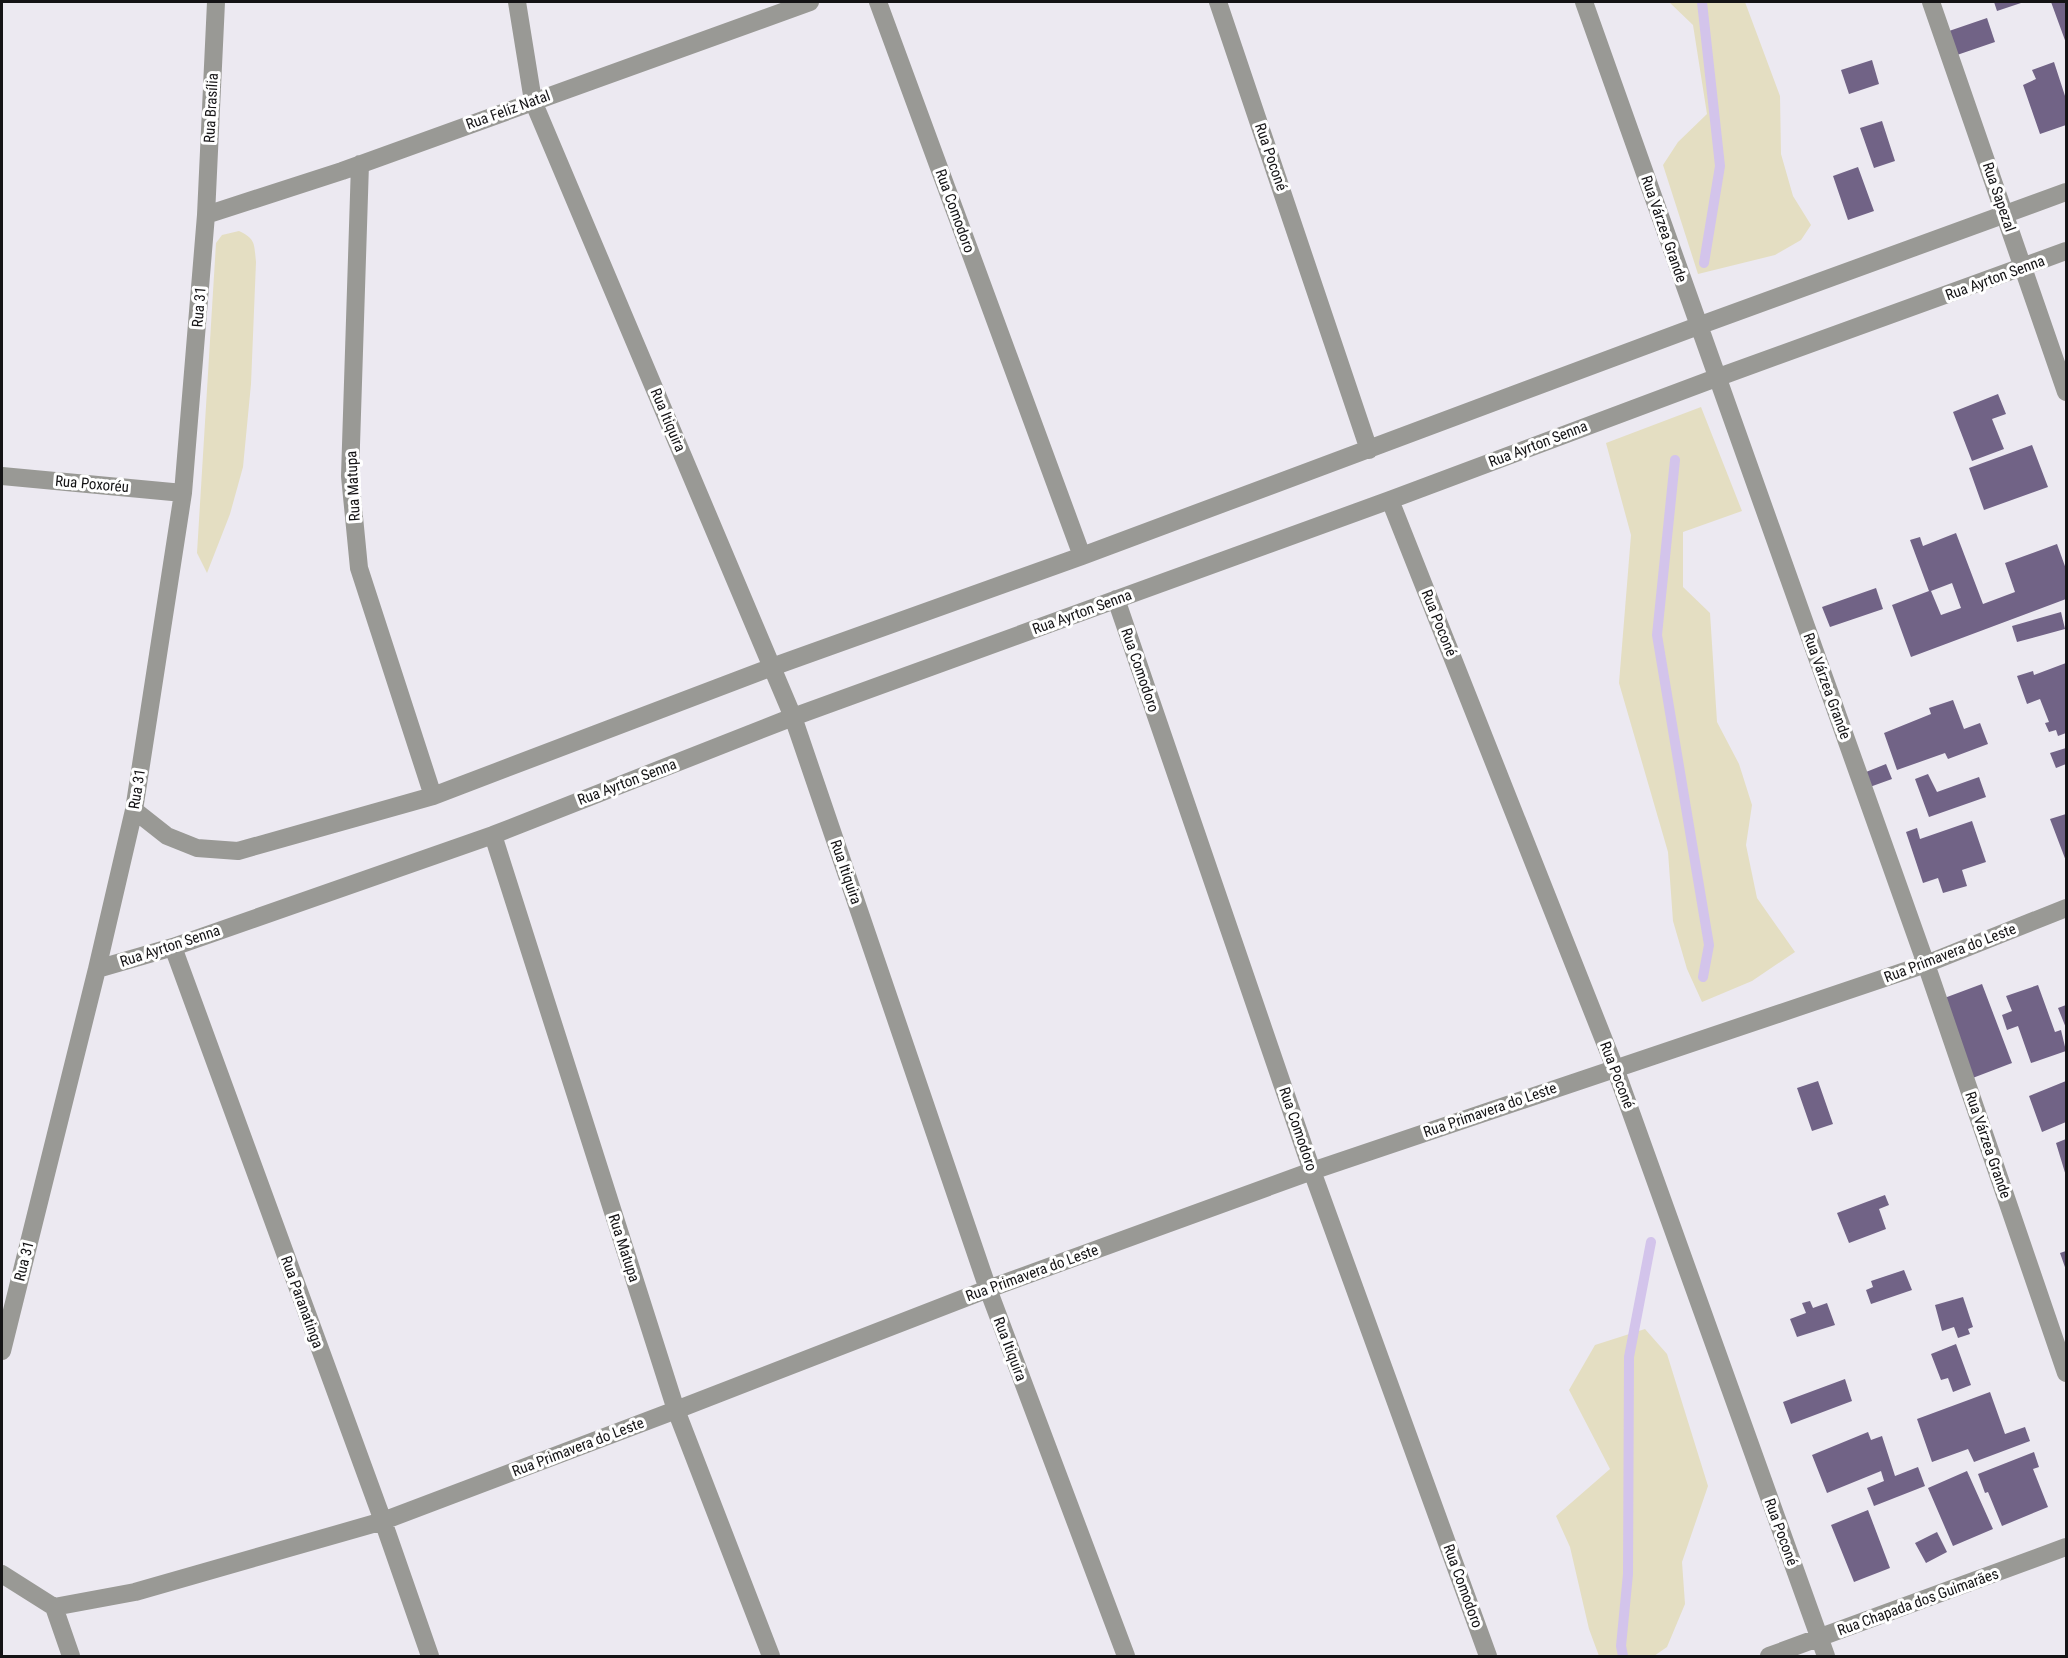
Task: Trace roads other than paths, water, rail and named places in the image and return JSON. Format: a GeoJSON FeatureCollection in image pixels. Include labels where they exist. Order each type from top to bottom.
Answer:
{"type":"FeatureCollection","features":[{"type":"Feature","properties":{"kind":"street","name":"Rua Brasília"},"geometry":{"type":"LineString","coordinates":[[206,215],[216,2]]}},
{"type":"Feature","properties":{"kind":"street","name":"Rua Itiquira"},"geometry":{"type":"LineString","coordinates":[[518,2],[533,100],[793,717],[988,1289],[1126,1656]]}},
{"type":"Feature","properties":{"kind":"street","name":"Rua Feliz Natal"},"geometry":{"type":"LineString","coordinates":[[206,215],[360,164],[810,2]]}},
{"type":"Feature","properties":{"kind":"street","name":"Rua Comodoro"},"geometry":{"type":"LineString","coordinates":[[878,2],[1082,556]]}},
{"type":"Feature","properties":{"kind":"street","name":"Rua Poconé"},"geometry":{"type":"LineString","coordinates":[[1218,2],[1370,450]]}},
{"type":"Feature","properties":{"kind":"street","name":"Rua Várzea Grande"},"geometry":{"type":"LineString","coordinates":[[1584,2],[1926,964],[2067,1373]]}},
{"type":"Feature","properties":{"kind":"street","name":"Rua Sapezal"},"geometry":{"type":"LineString","coordinates":[[1932,2],[2067,392]]}},
{"type":"Feature","properties":{"kind":"street","name":"Rua Matupa"},"geometry":{"type":"LineString","coordinates":[[360,164],[350,476],[359,568],[433,796]]}},
{"type":"Feature","properties":{"kind":"street"},"geometry":{"type":"LineString","coordinates":[[134,810],[167,836],[197,848],[238,851],[433,796],[772,668],[1082,556],[1698,326],[2067,192]]}},
{"type":"Feature","properties":{"kind":"street","name":"Rua 31"},"geometry":{"type":"LineString","coordinates":[[2,1351],[134,810],[183,493],[206,215]]}},
{"type":"Feature","properties":{"kind":"street","name":"Rua Ayrton Senna"},"geometry":{"type":"LineString","coordinates":[[97,969],[173,947],[493,835],[793,717],[2067,251]]}},
{"type":"Feature","properties":{"kind":"street","name":"Rua Poxoréu"},"geometry":{"type":"LineString","coordinates":[[2,476],[183,493]]}},
{"type":"Feature","properties":{"kind":"street","name":"Rua Poconé"},"geometry":{"type":"LineString","coordinates":[[1390,500],[1615,1068],[1826,1656]]}},
{"type":"Feature","properties":{"kind":"street","name":"Rua Comodoro"},"geometry":{"type":"LineString","coordinates":[[1116,599],[1312,1171],[1488,1656]]}},
{"type":"Feature","properties":{"kind":"street","name":"Rua Matupa"},"geometry":{"type":"LineString","coordinates":[[493,835],[676,1410],[771,1656]]}},
{"type":"Feature","properties":{"kind":"street","name":"Rua Primavera do Leste"},"geometry":{"type":"LineString","coordinates":[[54,1607],[135,1592],[383,1521],[988,1289],[1312,1171],[1926,964],[2067,908]]}},
{"type":"Feature","properties":{"kind":"street","name":"Rua Paranatinga"},"geometry":{"type":"LineString","coordinates":[[173,947],[383,1521],[430,1656]]}},
{"type":"Feature","properties":{"kind":"street","name":"Rua Chapada dos Guimarães"},"geometry":{"type":"LineString","coordinates":[[1769,1656],[2067,1547]]}},
{"type":"Feature","properties":{"kind":"street"},"geometry":{"type":"LineString","coordinates":[[2,1574],[54,1607],[71,1656]]}},
{"type":"Feature","properties":{"kind":"waterway"},"geometry":{"type":"LineString","coordinates":[[1702,2],[1720,166],[1704,263]]}},
{"type":"Feature","properties":{"kind":"waterway"},"geometry":{"type":"LineString","coordinates":[[1675,460],[1657,635],[1709,945],[1703,977]]}},
{"type":"Feature","properties":{"kind":"waterway"},"geometry":{"type":"LineString","coordinates":[[1623,1656],[1621,1646],[1628,1574],[1629,1357],[1651,1242]]}}]}
